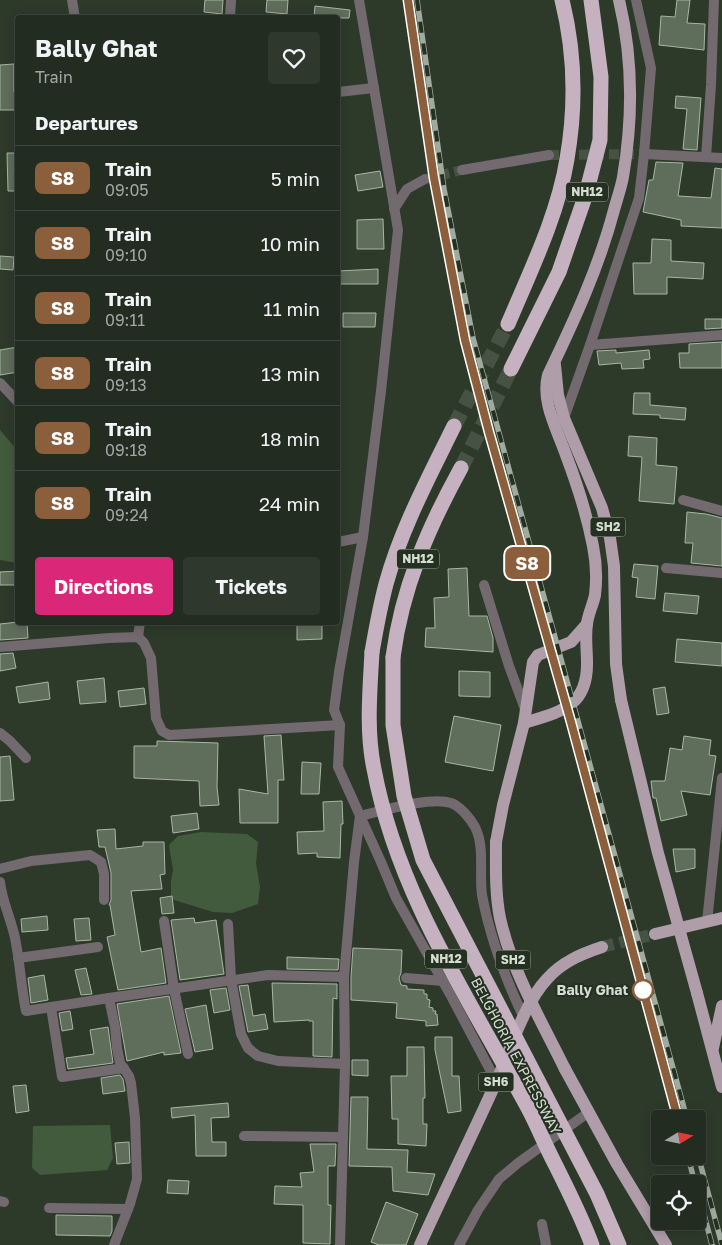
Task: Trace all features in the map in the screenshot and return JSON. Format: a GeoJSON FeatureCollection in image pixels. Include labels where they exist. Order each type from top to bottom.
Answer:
{"type":"FeatureCollection","features":[{"type":"Feature","properties":{"kind":"highway","name":"NH12"},"geometry":{"type":"LineString","coordinates":[[508,324],[541,244],[557,198],[567,160],[572,118],[573,81],[570,43],[562,0]]}},
{"type":"Feature","properties":{"kind":"highway","name":"NH12"},"geometry":{"type":"LineString","coordinates":[[511,369],[560,272],[586,194],[600,140],[601,77],[592,0]]}},
{"type":"Feature","properties":{"kind":"highway","name":"BELGHORIA EXPRESSWAY"},"geometry":{"type":"LineString","coordinates":[[454,426],[416,504],[386,583],[372,652],[369,707],[373,767],[384,814],[402,869],[465,997],[528,1109],[592,1245]]}},
{"type":"Feature","properties":{"kind":"highway","name":"BELGHORIA EXPRESSWAY"},"geometry":{"type":"LineString","coordinates":[[461,468],[440,508],[415,565],[397,625],[393,657],[393,725],[404,796],[423,860],[597,1194],[619,1245]]}},
{"type":"Feature","properties":{"kind":"main road","name":"SH2"},"geometry":{"type":"LineString","coordinates":[[619,0],[624,21],[630,76],[629,131],[623,179],[609,230],[586,293],[554,362],[546,384],[546,394],[555,424],[602,508],[610,538],[614,566],[616,664],[621,700],[658,853],[712,1052]]}},
{"type":"Feature","properties":{"kind":"main road","name":"SH2"},"geometry":{"type":"LineString","coordinates":[[554,362],[571,452],[594,547],[596,571],[594,596],[587,624],[571,642],[538,655],[532,662],[524,723],[503,805],[496,842],[496,886],[500,916],[518,976],[588,1112],[666,1245]]}},
{"type":"Feature","properties":{"kind":"main road"},"geometry":{"type":"LineString","coordinates":[[524,723],[552,714],[574,702],[580,695],[587,678],[587,624]]}},
{"type":"Feature","properties":{"kind":"main road"},"geometry":{"type":"LineString","coordinates":[[655,934],[722,918]]}},
{"type":"Feature","properties":{"kind":"main road","name":"SH6"},"geometry":{"type":"LineString","coordinates":[[420,1245],[534,997],[545,980],[559,966],[577,956],[602,947]]}},
{"type":"Feature","properties":{"kind":"main road"},"geometry":{"type":"LineString","coordinates":[[722,1006],[712,1052],[722,1087]]}},
{"type":"Feature","properties":{"kind":"street"},"geometry":{"type":"LineString","coordinates":[[72,0],[74,15]]}},
{"type":"Feature","properties":{"kind":"street"},"geometry":{"type":"LineString","coordinates":[[230,15],[231,0]]}},
{"type":"Feature","properties":{"kind":"street"},"geometry":{"type":"LineString","coordinates":[[359,0],[398,230],[382,391],[363,537],[334,710],[340,725],[338,767],[396,898],[496,1081]]}},
{"type":"Feature","properties":{"kind":"street"},"geometry":{"type":"LineString","coordinates":[[564,418],[638,198],[644,154],[651,68],[636,0]]}},
{"type":"Feature","properties":{"kind":"street"},"geometry":{"type":"LineString","coordinates":[[706,157],[714,0]]}},
{"type":"Feature","properties":{"kind":"street"},"geometry":{"type":"LineString","coordinates":[[340,92],[374,88]]}},
{"type":"Feature","properties":{"kind":"street"},"geometry":{"type":"LineString","coordinates":[[644,154],[722,158]]}},
{"type":"Feature","properties":{"kind":"street"},"geometry":{"type":"LineString","coordinates":[[462,170],[549,155]]}},
{"type":"Feature","properties":{"kind":"street"},"geometry":{"type":"LineString","coordinates":[[394,209],[407,190],[425,179]]}},
{"type":"Feature","properties":{"kind":"street"},"geometry":{"type":"LineString","coordinates":[[590,345],[722,334]]}},
{"type":"Feature","properties":{"kind":"street"},"geometry":{"type":"LineString","coordinates":[[0,383],[15,399]]}},
{"type":"Feature","properties":{"kind":"street"},"geometry":{"type":"LineString","coordinates":[[682,500],[722,510]]}},
{"type":"Feature","properties":{"kind":"street"},"geometry":{"type":"LineString","coordinates":[[340,542],[363,537]]}},
{"type":"Feature","properties":{"kind":"street"},"geometry":{"type":"LineString","coordinates":[[666,568],[722,573]]}},
{"type":"Feature","properties":{"kind":"street"},"geometry":{"type":"LineString","coordinates":[[484,585],[509,666],[525,709]]}},
{"type":"Feature","properties":{"kind":"street"},"geometry":{"type":"LineString","coordinates":[[140,625],[138,637],[151,658],[156,718],[162,731],[169,735],[340,725]]}},
{"type":"Feature","properties":{"kind":"street"},"geometry":{"type":"LineString","coordinates":[[0,648],[138,637]]}},
{"type":"Feature","properties":{"kind":"street"},"geometry":{"type":"LineString","coordinates":[[0,733],[26,758]]}},
{"type":"Feature","properties":{"kind":"street"},"geometry":{"type":"LineString","coordinates":[[707,922],[722,778]]}},
{"type":"Feature","properties":{"kind":"street"},"geometry":{"type":"LineString","coordinates":[[360,816],[438,800],[453,803],[465,813],[475,828],[480,849],[482,893],[488,926],[507,981],[524,1018]]}},
{"type":"Feature","properties":{"kind":"street"},"geometry":{"type":"LineString","coordinates":[[340,1245],[344,977],[360,816]]}},
{"type":"Feature","properties":{"kind":"street"},"geometry":{"type":"LineString","coordinates":[[0,869],[31,861],[90,855],[101,862],[104,874],[104,900]]}},
{"type":"Feature","properties":{"kind":"street"},"geometry":{"type":"LineString","coordinates":[[0,882],[1,893],[16,939],[26,1011],[268,975],[344,977]]}},
{"type":"Feature","properties":{"kind":"street"},"geometry":{"type":"LineString","coordinates":[[164,920],[174,989],[188,1054]]}},
{"type":"Feature","properties":{"kind":"street"},"geometry":{"type":"LineString","coordinates":[[228,924],[231,980],[241,1034],[248,1048],[258,1056],[278,1061],[344,1064]]}},
{"type":"Feature","properties":{"kind":"street"},"geometry":{"type":"LineString","coordinates":[[18,958],[98,947]]}},
{"type":"Feature","properties":{"kind":"street"},"geometry":{"type":"LineString","coordinates":[[406,978],[443,981]]}},
{"type":"Feature","properties":{"kind":"street"},"geometry":{"type":"LineString","coordinates":[[109,998],[120,1063],[131,1083],[135,1118],[137,1179],[114,1245]]}},
{"type":"Feature","properties":{"kind":"street"},"geometry":{"type":"LineString","coordinates":[[51,1007],[62,1077],[124,1068]]}},
{"type":"Feature","properties":{"kind":"street"},"geometry":{"type":"LineString","coordinates":[[459,1245],[478,1210],[499,1179],[588,1112]]}},
{"type":"Feature","properties":{"kind":"street"},"geometry":{"type":"LineString","coordinates":[[244,1136],[342,1137]]}},
{"type":"Feature","properties":{"kind":"street"},"geometry":{"type":"LineString","coordinates":[[49,1208],[128,1209]]}},
{"type":"Feature","properties":{"kind":"street"},"geometry":{"type":"LineString","coordinates":[[542,1224],[546,1245]]}},
{"type":"Feature","properties":{"kind":"shaded area"},"geometry":{"type":"Polygon","coordinates":[[[0,430],[15,448],[15,563],[0,560],[0,430]]]}},
{"type":"Feature","properties":{"kind":"shaded area"},"geometry":{"type":"Polygon","coordinates":[[[201,832],[247,834],[258,842],[256,863],[260,887],[258,904],[232,913],[213,912],[171,899],[173,870],[169,845],[178,836],[201,832]]]}},
{"type":"Feature","properties":{"kind":"shaded area"},"geometry":{"type":"Polygon","coordinates":[[[110,1125],[113,1158],[107,1170],[40,1175],[32,1168],[33,1126],[110,1125]]]}},
{"type":"Feature","properties":{"kind":"building"},"geometry":{"type":"Polygon","coordinates":[[[205,0],[223,0],[222,14],[204,12],[205,0]]]}},
{"type":"Feature","properties":{"kind":"building"},"geometry":{"type":"Polygon","coordinates":[[[267,0],[288,0],[287,14],[266,12],[267,0]]]}},
{"type":"Feature","properties":{"kind":"building"},"geometry":{"type":"Polygon","coordinates":[[[677,0],[690,0],[687,23],[705,24],[704,50],[659,45],[661,16],[675,17],[677,0]]]}},
{"type":"Feature","properties":{"kind":"building"},"geometry":{"type":"Polygon","coordinates":[[[315,6],[350,10],[349,18],[340,18],[340,15],[314,15],[315,6]]]}},
{"type":"Feature","properties":{"kind":"building"},"geometry":{"type":"Polygon","coordinates":[[[14,64],[15,110],[0,110],[0,65],[14,64]]]}},
{"type":"Feature","properties":{"kind":"building"},"geometry":{"type":"Polygon","coordinates":[[[676,96],[701,98],[697,150],[683,149],[687,109],[675,108],[676,96]]]}},
{"type":"Feature","properties":{"kind":"building"},"geometry":{"type":"Polygon","coordinates":[[[7,153],[15,153],[15,191],[8,191],[7,153]]]}},
{"type":"Feature","properties":{"kind":"building"},"geometry":{"type":"Polygon","coordinates":[[[656,162],[683,163],[678,196],[711,198],[715,168],[722,169],[722,228],[681,226],[681,220],[643,212],[649,180],[653,180],[656,162]]]}},
{"type":"Feature","properties":{"kind":"building"},"geometry":{"type":"Polygon","coordinates":[[[380,171],[383,187],[358,191],[355,175],[380,171]]]}},
{"type":"Feature","properties":{"kind":"building"},"geometry":{"type":"Polygon","coordinates":[[[383,219],[384,249],[357,249],[357,220],[383,219]]]}},
{"type":"Feature","properties":{"kind":"building"},"geometry":{"type":"Polygon","coordinates":[[[652,239],[671,240],[671,261],[704,263],[703,279],[667,277],[667,294],[634,294],[633,263],[651,263],[652,239]]]}},
{"type":"Feature","properties":{"kind":"building"},"geometry":{"type":"Polygon","coordinates":[[[0,256],[14,257],[13,270],[0,269],[0,256]]]}},
{"type":"Feature","properties":{"kind":"building"},"geometry":{"type":"Polygon","coordinates":[[[378,269],[378,284],[340,284],[340,271],[378,269]]]}},
{"type":"Feature","properties":{"kind":"building"},"geometry":{"type":"Polygon","coordinates":[[[343,313],[376,313],[375,327],[343,327],[343,313]]]}},
{"type":"Feature","properties":{"kind":"building"},"geometry":{"type":"Polygon","coordinates":[[[705,319],[722,319],[722,328],[705,329],[705,319]]]}},
{"type":"Feature","properties":{"kind":"building"},"geometry":{"type":"Polygon","coordinates":[[[722,342],[722,368],[680,368],[679,353],[689,353],[689,344],[722,342]]]}},
{"type":"Feature","properties":{"kind":"building"},"geometry":{"type":"Polygon","coordinates":[[[15,348],[15,372],[0,375],[0,350],[15,348]]]}},
{"type":"Feature","properties":{"kind":"building"},"geometry":{"type":"Polygon","coordinates":[[[616,350],[616,353],[649,350],[650,359],[643,360],[644,368],[622,369],[621,363],[599,365],[597,351],[616,350]]]}},
{"type":"Feature","properties":{"kind":"building"},"geometry":{"type":"Polygon","coordinates":[[[634,393],[650,393],[650,405],[686,408],[685,420],[660,418],[660,415],[633,414],[634,393]]]}},
{"type":"Feature","properties":{"kind":"building"},"geometry":{"type":"Polygon","coordinates":[[[629,436],[657,438],[656,465],[677,467],[674,504],[639,501],[642,457],[628,456],[629,436]]]}},
{"type":"Feature","properties":{"kind":"building"},"geometry":{"type":"Polygon","coordinates":[[[687,512],[722,518],[722,566],[691,563],[693,543],[685,543],[687,512]]]}},
{"type":"Feature","properties":{"kind":"building"},"geometry":{"type":"Polygon","coordinates":[[[634,564],[658,566],[655,599],[636,597],[638,578],[632,577],[634,564]]]}},
{"type":"Feature","properties":{"kind":"building"},"geometry":{"type":"Polygon","coordinates":[[[467,568],[469,616],[487,616],[493,638],[493,652],[425,647],[426,628],[435,628],[434,598],[449,597],[448,569],[467,568]]]}},
{"type":"Feature","properties":{"kind":"building"},"geometry":{"type":"Polygon","coordinates":[[[15,571],[15,585],[0,585],[0,572],[15,571]]]}},
{"type":"Feature","properties":{"kind":"building"},"geometry":{"type":"Polygon","coordinates":[[[665,593],[699,596],[697,614],[663,611],[665,593]]]}},
{"type":"Feature","properties":{"kind":"building"},"geometry":{"type":"Polygon","coordinates":[[[15,622],[15,625],[27,625],[28,638],[0,640],[0,624],[15,622]]]}},
{"type":"Feature","properties":{"kind":"building"},"geometry":{"type":"Polygon","coordinates":[[[297,625],[322,625],[322,639],[297,640],[297,625]]]}},
{"type":"Feature","properties":{"kind":"building"},"geometry":{"type":"Polygon","coordinates":[[[677,639],[722,643],[722,666],[675,662],[677,639]]]}},
{"type":"Feature","properties":{"kind":"building"},"geometry":{"type":"Polygon","coordinates":[[[13,653],[16,668],[0,671],[0,654],[13,653]]]}},
{"type":"Feature","properties":{"kind":"building"},"geometry":{"type":"Polygon","coordinates":[[[459,671],[490,672],[490,697],[459,696],[459,671]]]}},
{"type":"Feature","properties":{"kind":"building"},"geometry":{"type":"Polygon","coordinates":[[[104,678],[106,702],[80,704],[77,681],[104,678]]]}},
{"type":"Feature","properties":{"kind":"building"},"geometry":{"type":"Polygon","coordinates":[[[48,682],[50,699],[19,703],[16,687],[48,682]]]}},
{"type":"Feature","properties":{"kind":"building"},"geometry":{"type":"Polygon","coordinates":[[[665,687],[669,713],[657,715],[653,689],[665,687]]]}},
{"type":"Feature","properties":{"kind":"building"},"geometry":{"type":"Polygon","coordinates":[[[144,688],[146,704],[120,707],[118,691],[144,688]]]}},
{"type":"Feature","properties":{"kind":"building"},"geometry":{"type":"Polygon","coordinates":[[[454,716],[501,725],[493,771],[445,762],[454,716]]]}},
{"type":"Feature","properties":{"kind":"building"},"geometry":{"type":"Polygon","coordinates":[[[281,735],[284,780],[278,780],[278,823],[240,823],[239,789],[268,794],[264,736],[281,735]]]}},
{"type":"Feature","properties":{"kind":"building"},"geometry":{"type":"Polygon","coordinates":[[[684,736],[711,740],[709,755],[716,756],[710,795],[681,791],[687,815],[661,821],[656,798],[653,798],[651,781],[665,781],[670,748],[682,750],[684,736]]]}},
{"type":"Feature","properties":{"kind":"building"},"geometry":{"type":"Polygon","coordinates":[[[157,741],[218,743],[217,787],[219,805],[200,806],[199,781],[134,778],[134,746],[157,746],[157,741]]]}},
{"type":"Feature","properties":{"kind":"building"},"geometry":{"type":"Polygon","coordinates":[[[10,756],[14,800],[0,801],[0,757],[10,756]]]}},
{"type":"Feature","properties":{"kind":"building"},"geometry":{"type":"Polygon","coordinates":[[[302,762],[321,763],[319,794],[301,794],[302,762]]]}},
{"type":"Feature","properties":{"kind":"building"},"geometry":{"type":"Polygon","coordinates":[[[342,801],[343,824],[341,824],[340,858],[317,857],[317,853],[298,854],[297,832],[324,831],[323,802],[342,801]]]}},
{"type":"Feature","properties":{"kind":"building"},"geometry":{"type":"Polygon","coordinates":[[[197,813],[199,829],[173,833],[171,816],[197,813]]]}},
{"type":"Feature","properties":{"kind":"building"},"geometry":{"type":"Polygon","coordinates":[[[115,829],[116,849],[143,846],[143,842],[164,842],[165,874],[160,875],[162,889],[131,891],[141,952],[161,948],[166,983],[118,990],[107,937],[115,935],[109,905],[111,900],[111,873],[105,847],[99,847],[97,830],[115,829]]]}},
{"type":"Feature","properties":{"kind":"building"},"geometry":{"type":"Polygon","coordinates":[[[673,849],[695,849],[695,868],[676,872],[673,849]]]}},
{"type":"Feature","properties":{"kind":"building"},"geometry":{"type":"Polygon","coordinates":[[[172,896],[174,913],[162,914],[160,898],[172,896]]]}},
{"type":"Feature","properties":{"kind":"building"},"geometry":{"type":"Polygon","coordinates":[[[47,916],[48,930],[22,932],[21,919],[47,916]]]}},
{"type":"Feature","properties":{"kind":"building"},"geometry":{"type":"Polygon","coordinates":[[[89,918],[91,940],[76,941],[74,919],[89,918]]]}},
{"type":"Feature","properties":{"kind":"building"},"geometry":{"type":"Polygon","coordinates":[[[194,918],[195,923],[216,920],[224,974],[180,980],[171,920],[194,918]]]}},
{"type":"Feature","properties":{"kind":"building"},"geometry":{"type":"Polygon","coordinates":[[[353,948],[402,950],[399,978],[401,985],[407,986],[407,989],[424,990],[424,994],[427,994],[427,999],[430,1000],[429,1007],[436,1011],[438,1025],[426,1026],[426,1021],[396,1018],[397,1003],[351,1000],[353,948]]]}},
{"type":"Feature","properties":{"kind":"building"},"geometry":{"type":"Polygon","coordinates":[[[287,957],[339,959],[338,970],[287,969],[287,957]]]}},
{"type":"Feature","properties":{"kind":"building"},"geometry":{"type":"Polygon","coordinates":[[[86,968],[92,994],[81,995],[75,970],[86,968]]]}},
{"type":"Feature","properties":{"kind":"building"},"geometry":{"type":"Polygon","coordinates":[[[44,975],[48,1000],[31,1003],[28,978],[44,975]]]}},
{"type":"Feature","properties":{"kind":"building"},"geometry":{"type":"Polygon","coordinates":[[[272,983],[337,984],[337,999],[333,998],[332,1057],[313,1056],[313,1021],[274,1022],[272,983]]]}},
{"type":"Feature","properties":{"kind":"building"},"geometry":{"type":"Polygon","coordinates":[[[248,985],[253,1016],[265,1014],[268,1029],[248,1032],[239,986],[248,985]]]}},
{"type":"Feature","properties":{"kind":"building"},"geometry":{"type":"Polygon","coordinates":[[[226,988],[230,1010],[214,1013],[210,990],[226,988]]]}},
{"type":"Feature","properties":{"kind":"building"},"geometry":{"type":"Polygon","coordinates":[[[169,996],[181,1053],[164,1055],[164,1052],[127,1061],[117,1004],[169,996]]]}},
{"type":"Feature","properties":{"kind":"building"},"geometry":{"type":"Polygon","coordinates":[[[206,1005],[213,1049],[195,1052],[185,1009],[206,1005]]]}},
{"type":"Feature","properties":{"kind":"building"},"geometry":{"type":"Polygon","coordinates":[[[70,1011],[73,1029],[62,1031],[59,1013],[70,1011]]]}},
{"type":"Feature","properties":{"kind":"building"},"geometry":{"type":"Polygon","coordinates":[[[108,1027],[113,1063],[68,1069],[66,1058],[94,1054],[90,1030],[108,1027]]]}},
{"type":"Feature","properties":{"kind":"building"},"geometry":{"type":"Polygon","coordinates":[[[435,1037],[452,1037],[452,1076],[459,1076],[461,1111],[448,1113],[435,1050],[435,1037]]]}},
{"type":"Feature","properties":{"kind":"building"},"geometry":{"type":"Polygon","coordinates":[[[407,1047],[424,1047],[425,1098],[423,1098],[423,1124],[427,1124],[426,1146],[398,1144],[398,1119],[392,1119],[391,1076],[407,1076],[407,1047]]]}},
{"type":"Feature","properties":{"kind":"building"},"geometry":{"type":"Polygon","coordinates":[[[352,1060],[368,1060],[368,1076],[352,1075],[352,1060]]]}},
{"type":"Feature","properties":{"kind":"building"},"geometry":{"type":"Polygon","coordinates":[[[120,1075],[123,1079],[125,1091],[103,1094],[101,1078],[120,1075]]]}},
{"type":"Feature","properties":{"kind":"building"},"geometry":{"type":"Polygon","coordinates":[[[26,1085],[29,1111],[16,1113],[13,1086],[26,1085]]]}},
{"type":"Feature","properties":{"kind":"building"},"geometry":{"type":"Polygon","coordinates":[[[351,1097],[368,1097],[367,1149],[408,1150],[407,1172],[435,1174],[428,1195],[393,1191],[392,1167],[349,1166],[351,1097]]]}},
{"type":"Feature","properties":{"kind":"building"},"geometry":{"type":"Polygon","coordinates":[[[228,1103],[229,1117],[211,1118],[212,1142],[226,1142],[226,1156],[196,1156],[195,1115],[172,1118],[171,1108],[228,1103]]]}},
{"type":"Feature","properties":{"kind":"building"},"geometry":{"type":"Polygon","coordinates":[[[129,1142],[130,1163],[117,1164],[115,1143],[129,1142]]]}},
{"type":"Feature","properties":{"kind":"building"},"geometry":{"type":"Polygon","coordinates":[[[310,1144],[336,1144],[335,1166],[328,1166],[328,1205],[331,1205],[330,1244],[303,1243],[303,1205],[274,1204],[275,1186],[302,1187],[300,1173],[314,1172],[310,1144]]]}},
{"type":"Feature","properties":{"kind":"building"},"geometry":{"type":"Polygon","coordinates":[[[168,1180],[189,1181],[188,1194],[167,1193],[168,1180]]]}},
{"type":"Feature","properties":{"kind":"building"},"geometry":{"type":"Polygon","coordinates":[[[386,1202],[418,1214],[406,1245],[379,1245],[371,1242],[386,1202]]]}},
{"type":"Feature","properties":{"kind":"building"},"geometry":{"type":"Polygon","coordinates":[[[56,1215],[112,1216],[112,1231],[110,1236],[56,1235],[56,1215]]]}},
{"type":"Feature","properties":{"kind":"tunnel"},"geometry":{"type":"LineString","coordinates":[[549,155],[644,154]]}},
{"type":"Feature","properties":{"kind":"tunnel"},"geometry":{"type":"LineString","coordinates":[[425,179],[462,170]]}},
{"type":"Feature","properties":{"kind":"tunnel"},"geometry":{"type":"LineString","coordinates":[[454,426],[508,324]]}},
{"type":"Feature","properties":{"kind":"tunnel"},"geometry":{"type":"LineString","coordinates":[[461,468],[511,369]]}},
{"type":"Feature","properties":{"kind":"tunnel"},"geometry":{"type":"LineString","coordinates":[[602,947],[655,934]]}},
{"type":"Feature","properties":{"kind":"railway"},"geometry":{"type":"LineString","coordinates":[[408,0],[434,178],[465,340],[676,1110]]}},
{"type":"Feature","properties":{"kind":"railway"},"geometry":{"type":"LineString","coordinates":[[417,0],[444,189],[473,338],[685,1110]]}},
{"type":"Feature","properties":{"kind":"railway"},"geometry":{"type":"LineString","coordinates":[[690,1165],[693,1175]]}},
{"type":"Feature","properties":{"kind":"railway"},"geometry":{"type":"LineString","coordinates":[[701,1165],[722,1245]]}},
{"type":"Feature","properties":{"kind":"railway"},"geometry":{"type":"LineString","coordinates":[[706,1222],[712,1245]]}},
{"type":"Feature","properties":{"kind":"train","name":"S8"},"geometry":{"type":"LineString","coordinates":[[408,0],[434,178],[465,340],[676,1110]]}},
{"type":"Feature","properties":{"kind":"place","name":"Bally Ghat"},"geometry":{"type":"Point","coordinates":[643,990]}}]}
